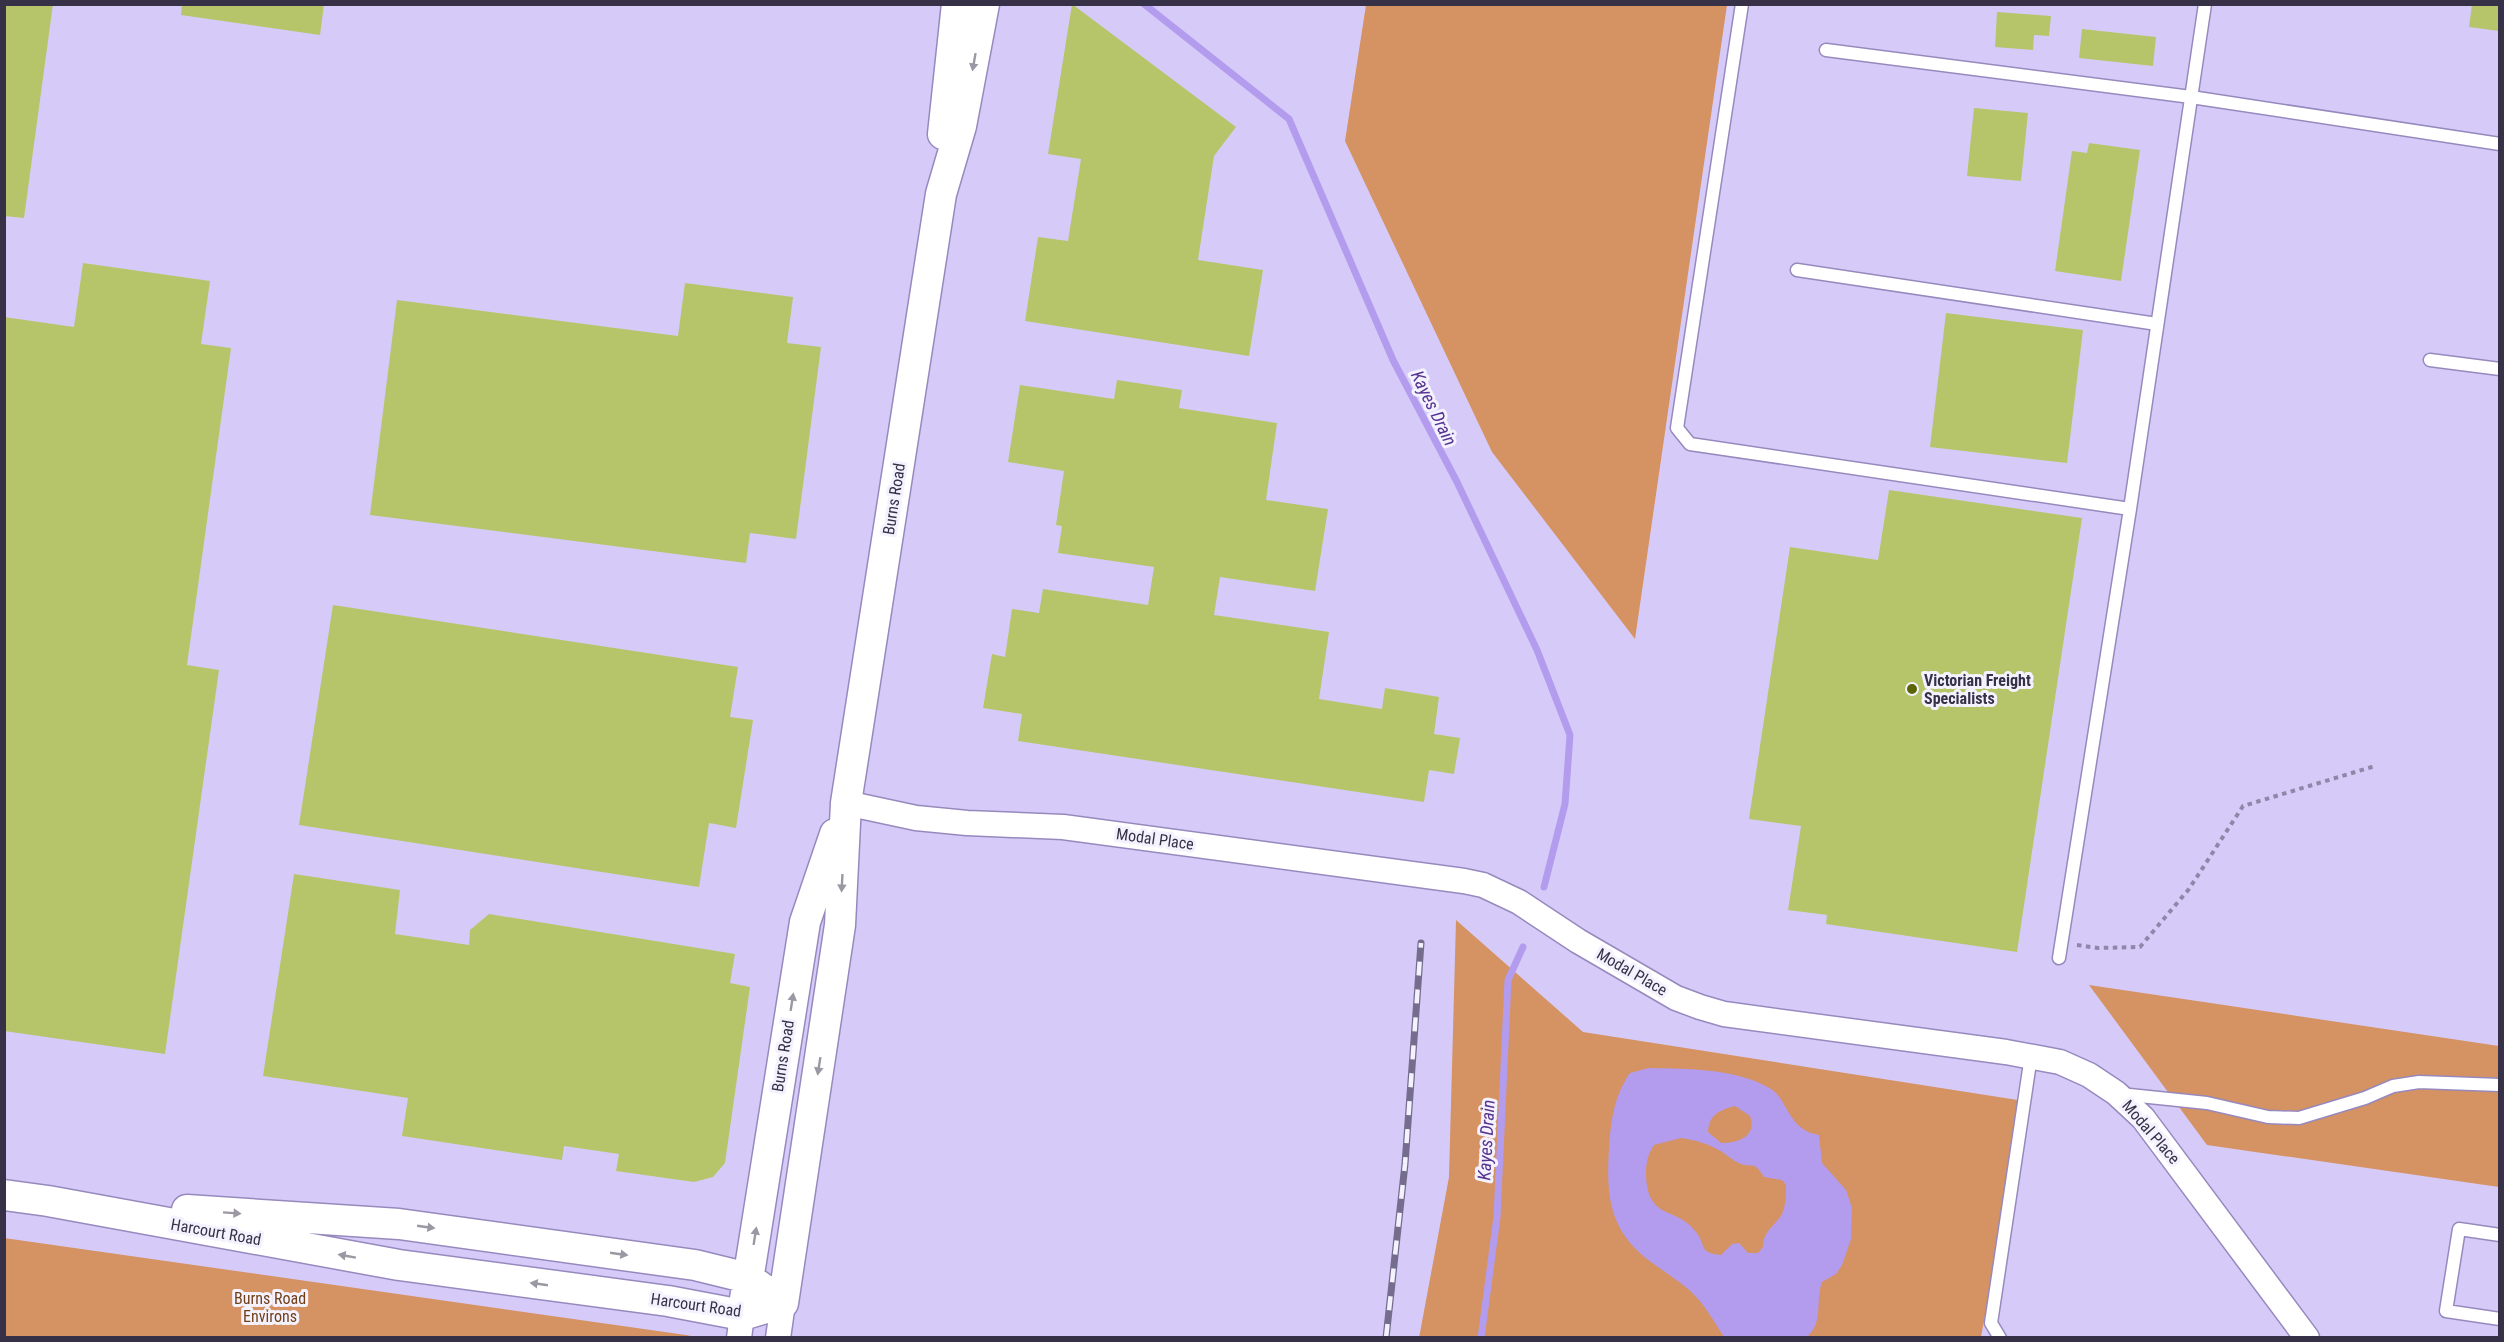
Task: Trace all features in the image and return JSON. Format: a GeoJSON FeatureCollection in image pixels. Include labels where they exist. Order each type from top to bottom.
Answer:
{"type":"FeatureCollection","features":[{"type":"Feature","properties":{"kind":"street","name":"Burns Road"},"geometry":{"type":"LineString","coordinates":[[783,1303],[840,926],[846,803],[941,194],[943,119],[957,4]]}},
{"type":"Feature","properties":{"kind":"street","name":"Burns Road"},"geometry":{"type":"LineString","coordinates":[[941,194],[961,126],[984,4]]}},
{"type":"Feature","properties":{"kind":"street","name":"Burns Road"},"geometry":{"type":"LineString","coordinates":[[741,1326],[805,922],[846,803]]}},
{"type":"Feature","properties":{"kind":"street","name":"Modal Place"},"geometry":{"type":"LineString","coordinates":[[846,803],[916,818],[967,824],[1073,829],[1484,885],[1519,902],[1578,941],[1676,998],[1724,1014],[2031,1056],[2060,1062],[2089,1075],[2116,1093],[2143,1118],[2307,1338]]}},
{"type":"Feature","properties":{"kind":"street","name":"Harcourt Road"},"geometry":{"type":"LineString","coordinates":[[4,1195],[399,1265],[668,1301],[741,1326],[783,1303],[748,1278],[695,1265],[399,1224],[48,1201]]}},
{"type":"Feature","properties":{"kind":"street"},"geometry":{"type":"LineString","coordinates":[[778,1338],[783,1303]]}},
{"type":"Feature","properties":{"kind":"lane"},"geometry":{"type":"LineString","coordinates":[[1742,4],[1677,428],[1689,444],[2130,509]]}},
{"type":"Feature","properties":{"kind":"lane"},"geometry":{"type":"LineString","coordinates":[[2059,957],[2130,509],[2205,4]]}},
{"type":"Feature","properties":{"kind":"lane"},"geometry":{"type":"LineString","coordinates":[[1826,50],[2191,97],[2499,144]]}},
{"type":"Feature","properties":{"kind":"lane"},"geometry":{"type":"LineString","coordinates":[[1797,270],[2157,324]]}},
{"type":"Feature","properties":{"kind":"lane"},"geometry":{"type":"LineString","coordinates":[[2430,360],[2499,369]]}},
{"type":"Feature","properties":{"kind":"lane"},"geometry":{"type":"LineString","coordinates":[[2000,1338],[1991,1323],[2031,1056]]}},
{"type":"Feature","properties":{"kind":"lane"},"geometry":{"type":"LineString","coordinates":[[2116,1093],[2207,1103],[2268,1117],[2299,1118],[2365,1098],[2393,1086],[2419,1082],[2499,1085]]}},
{"type":"Feature","properties":{"kind":"lane"},"geometry":{"type":"LineString","coordinates":[[2499,1235],[2459,1228],[2446,1311],[2499,1319]]}},
{"type":"Feature","properties":{"kind":"path"},"geometry":{"type":"LineString","coordinates":[[2061,943],[2098,948],[2140,947],[2189,889],[2243,806],[2375,766]]}},
{"type":"Feature","properties":{"kind":"green space"},"geometry":{"type":"Polygon","coordinates":[[[1366,5],[1727,5],[1635,639],[1492,452],[1345,141],[1366,5]]]}},
{"type":"Feature","properties":{"kind":"green space"},"geometry":{"type":"Polygon","coordinates":[[[1456,920],[1583,1032],[2024,1101],[1981,1337],[1419,1338],[1449,1177],[1456,920]]]}},
{"type":"Feature","properties":{"kind":"green space"},"geometry":{"type":"Polygon","coordinates":[[[2089,985],[2499,1046],[2499,1187],[2207,1145],[2089,985]]]}},
{"type":"Feature","properties":{"kind":"green space","name":"Burns Road Environs"},"geometry":{"type":"Polygon","coordinates":[[[4,1238],[686,1335],[696,1337],[5,1337],[4,1238]]]}},
{"type":"Feature","properties":{"kind":"shaded area"},"geometry":{"type":"Polygon","coordinates":[[[1649,1068],[1680,1069],[1712,1071],[1743,1077],[1771,1089],[1801,1127],[1819,1135],[1822,1163],[1846,1190],[1852,1208],[1851,1239],[1842,1265],[1836,1274],[1822,1282],[1816,1325],[1807,1337],[1724,1337],[1693,1294],[1651,1262],[1626,1238],[1613,1211],[1608,1182],[1608,1165],[1614,1109],[1620,1090],[1630,1073],[1649,1068]],[[1735,1106],[1724,1109],[1710,1121],[1708,1132],[1721,1143],[1740,1140],[1751,1129],[1750,1116],[1735,1106]],[[1681,1138],[1654,1145],[1650,1153],[1646,1176],[1652,1200],[1658,1207],[1688,1224],[1709,1253],[1721,1255],[1732,1244],[1739,1243],[1748,1253],[1758,1253],[1763,1247],[1767,1233],[1782,1214],[1786,1185],[1782,1180],[1764,1177],[1756,1167],[1738,1163],[1713,1147],[1681,1138]]]}},
{"type":"Feature","properties":{"kind":"building"},"geometry":{"type":"Polygon","coordinates":[[[4,4],[53,4],[24,218],[4,216],[4,4]]]}},
{"type":"Feature","properties":{"kind":"building"},"geometry":{"type":"Polygon","coordinates":[[[182,4],[324,4],[320,35],[181,15],[182,4]]]}},
{"type":"Feature","properties":{"kind":"building"},"geometry":{"type":"Polygon","coordinates":[[[1072,4],[1236,127],[1214,156],[1198,260],[1263,270],[1249,356],[1025,321],[1038,237],[1068,241],[1081,159],[1048,154],[1072,4]]]}},
{"type":"Feature","properties":{"kind":"building"},"geometry":{"type":"Polygon","coordinates":[[[2472,4],[2499,4],[2499,31],[2469,27],[2472,4]]]}},
{"type":"Feature","properties":{"kind":"building"},"geometry":{"type":"Polygon","coordinates":[[[1997,12],[2051,16],[2049,36],[2034,35],[2033,50],[1995,47],[1997,12]]]}},
{"type":"Feature","properties":{"kind":"building"},"geometry":{"type":"Polygon","coordinates":[[[2082,29],[2156,37],[2153,66],[2079,58],[2082,29]]]}},
{"type":"Feature","properties":{"kind":"building"},"geometry":{"type":"Polygon","coordinates":[[[1974,108],[2028,113],[2021,181],[1967,176],[1974,108]]]}},
{"type":"Feature","properties":{"kind":"building"},"geometry":{"type":"Polygon","coordinates":[[[2089,143],[2140,150],[2121,281],[2055,271],[2072,151],[2087,153],[2089,143]]]}},
{"type":"Feature","properties":{"kind":"building"},"geometry":{"type":"Polygon","coordinates":[[[83,263],[210,281],[201,344],[231,348],[187,665],[219,670],[165,1054],[4,1031],[4,317],[74,327],[83,263]]]}},
{"type":"Feature","properties":{"kind":"building"},"geometry":{"type":"Polygon","coordinates":[[[685,283],[793,297],[787,343],[821,347],[796,539],[750,533],[746,563],[370,515],[397,300],[678,336],[685,283]]]}},
{"type":"Feature","properties":{"kind":"building"},"geometry":{"type":"Polygon","coordinates":[[[1946,313],[2083,330],[2067,463],[1930,447],[1946,313]]]}},
{"type":"Feature","properties":{"kind":"building"},"geometry":{"type":"Polygon","coordinates":[[[1117,380],[1182,390],[1179,408],[1277,423],[1266,500],[1328,509],[1315,591],[1220,577],[1214,615],[1329,632],[1319,699],[1382,709],[1385,688],[1439,697],[1434,734],[1460,738],[1454,774],[1429,770],[1424,802],[1018,741],[1022,714],[983,708],[992,654],[1005,657],[1012,609],[1039,613],[1043,589],[1148,605],[1154,567],[1058,553],[1062,526],[1056,525],[1064,471],[1008,462],[1020,385],[1114,399],[1117,380]]]}},
{"type":"Feature","properties":{"kind":"building","name":"Victorian Freight Specialists"},"geometry":{"type":"Polygon","coordinates":[[[1889,490],[2082,518],[2017,952],[1826,924],[1827,915],[1788,910],[1801,826],[1749,819],[1790,547],[1878,560],[1889,490]]]}},
{"type":"Feature","properties":{"kind":"building"},"geometry":{"type":"Polygon","coordinates":[[[333,605],[738,667],[730,717],[753,720],[736,828],[709,823],[699,887],[299,825],[333,605]]]}},
{"type":"Feature","properties":{"kind":"building"},"geometry":{"type":"Polygon","coordinates":[[[294,874],[400,890],[395,934],[469,945],[470,930],[489,914],[735,954],[730,983],[750,987],[725,1163],[713,1177],[694,1182],[616,1171],[619,1154],[564,1146],[562,1160],[402,1136],[408,1098],[263,1076],[294,874]]]}},
{"type":"Feature","properties":{"kind":"waterway","name":"Kayes Drain"},"geometry":{"type":"LineString","coordinates":[[1144,4],[1289,119],[1393,360],[1457,482],[1537,650],[1570,735],[1565,804],[1544,887]]}},
{"type":"Feature","properties":{"kind":"waterway","name":"Kayes Drain"},"geometry":{"type":"LineString","coordinates":[[1481,1338],[1497,1217],[1508,980],[1523,947]]}},
{"type":"Feature","properties":{"kind":"railway"},"geometry":{"type":"LineString","coordinates":[[1386,1338],[1405,1164],[1421,943]]}},
{"type":"Feature","properties":{"kind":"place","name":"Victorian Freight Specialists"},"geometry":{"type":"Point","coordinates":[1912,689]}}]}
